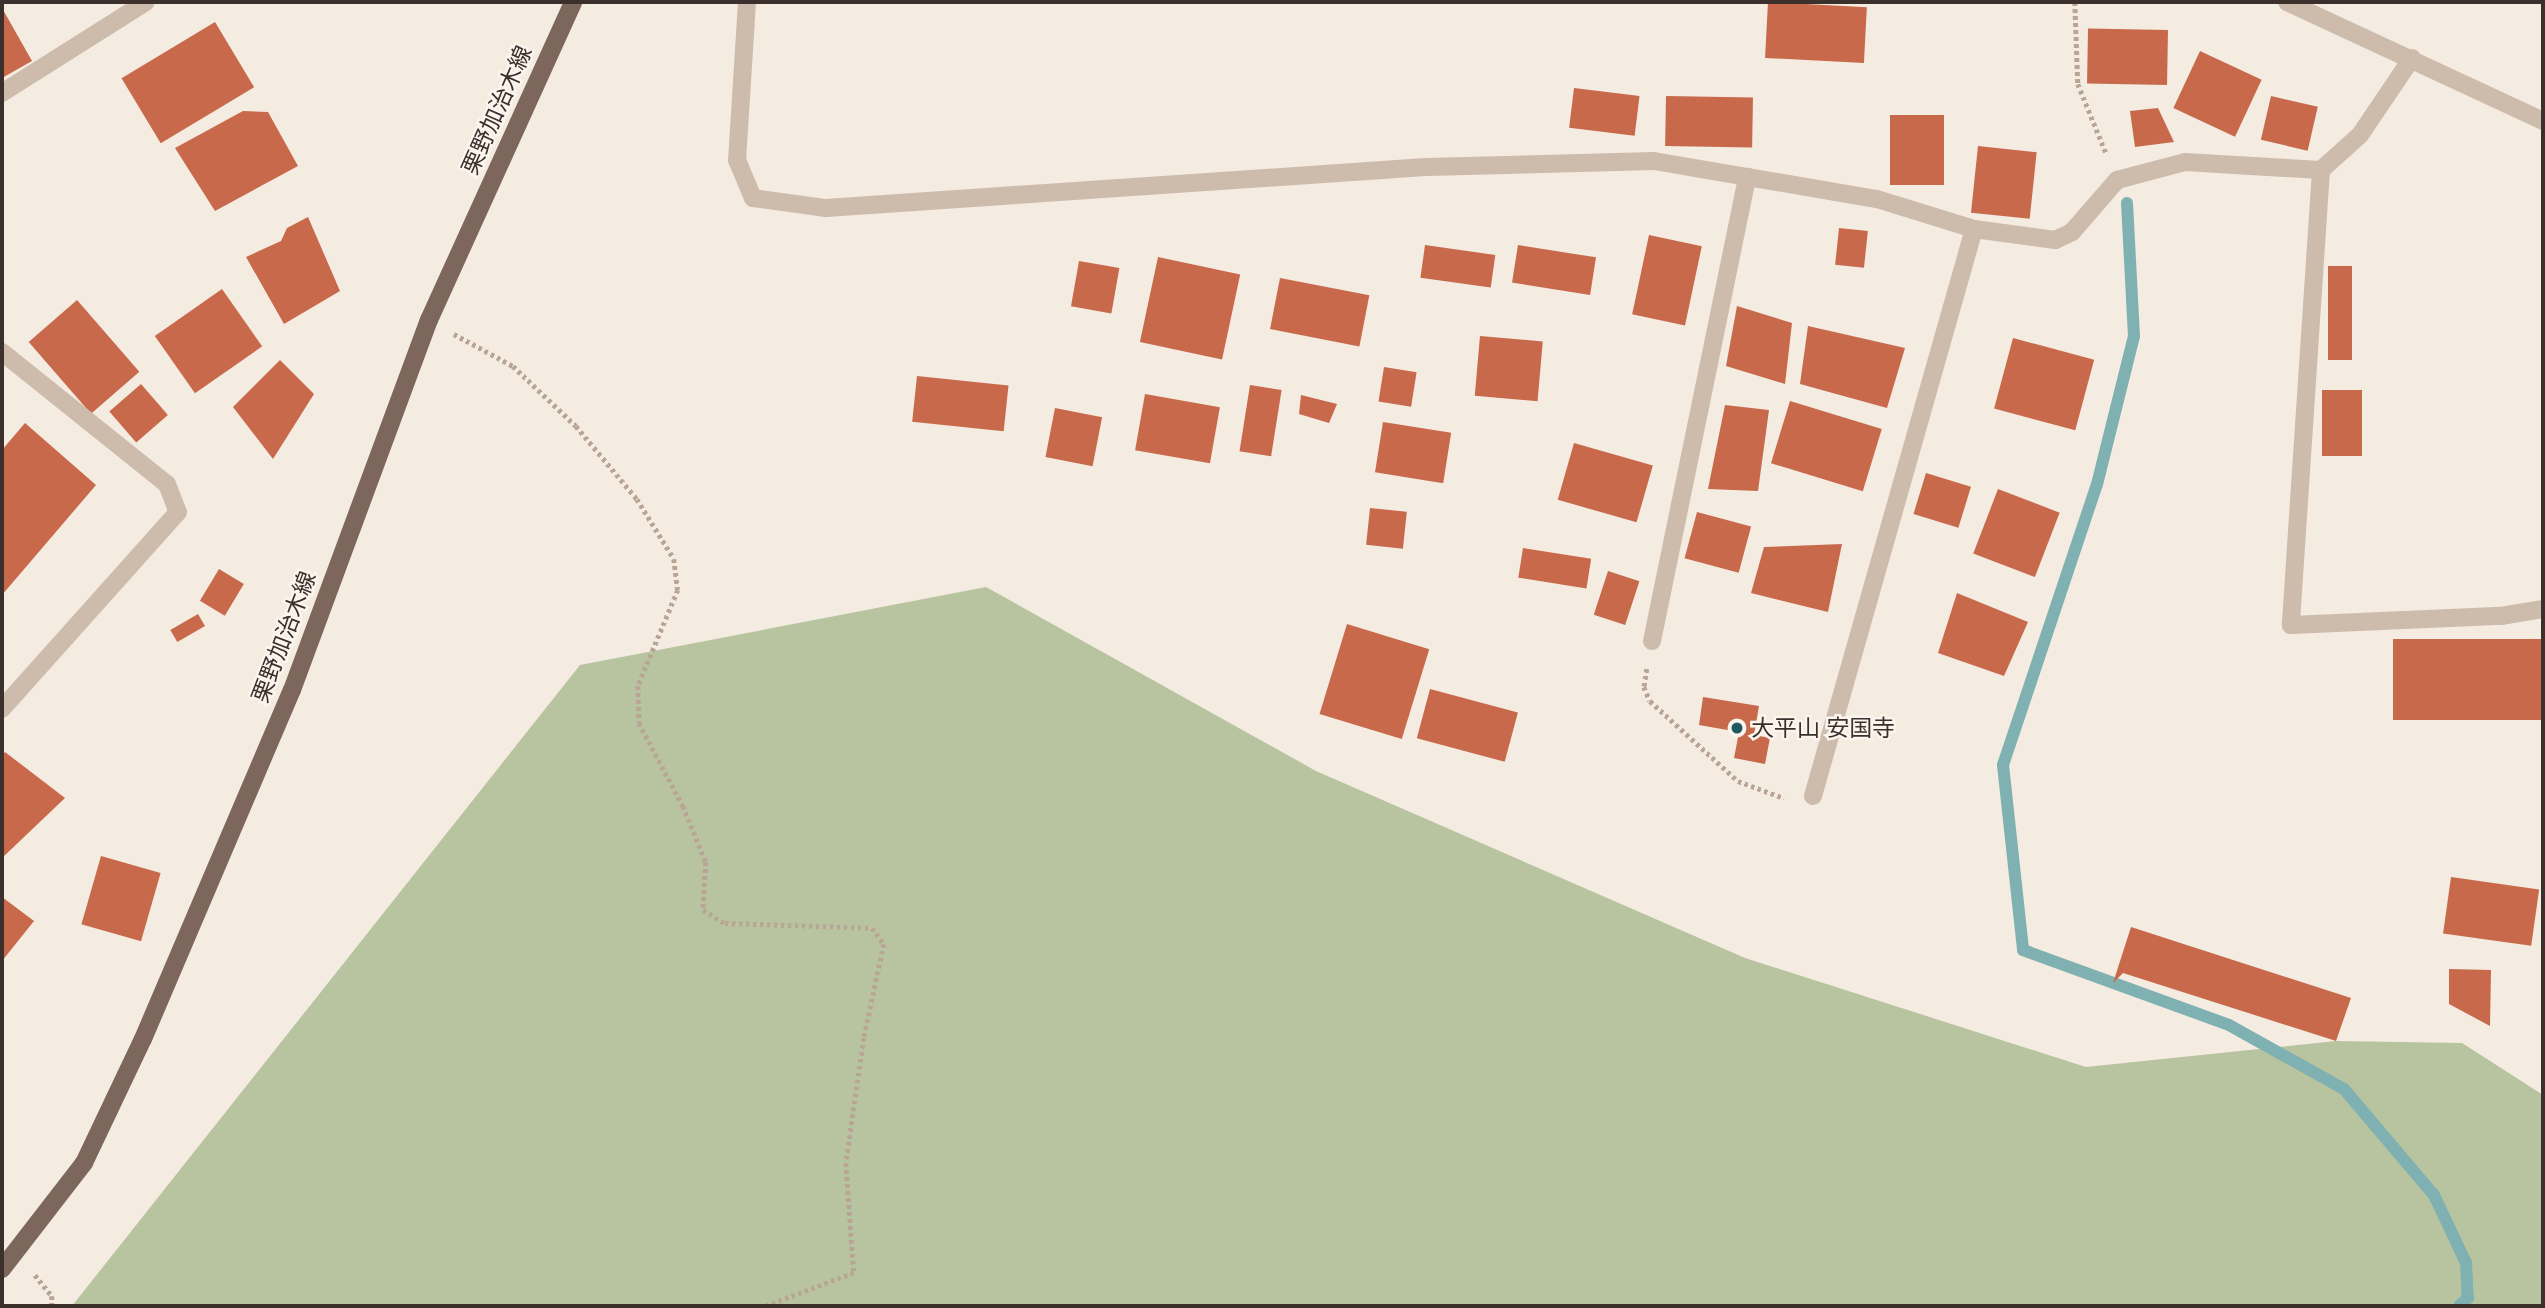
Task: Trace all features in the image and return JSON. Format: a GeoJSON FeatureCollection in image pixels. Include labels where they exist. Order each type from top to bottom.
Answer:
{"type":"FeatureCollection","features":[{"type":"Feature","properties":{"kind":"main road","name":"栗野加治木線"},"geometry":{"type":"LineString","coordinates":[[2,1269],[84,1163],[144,1039],[292,690],[429,320],[573,2]]}},
{"type":"Feature","properties":{"kind":"street"},"geometry":{"type":"LineString","coordinates":[[2,93],[146,2]]}},
{"type":"Feature","properties":{"kind":"street"},"geometry":{"type":"LineString","coordinates":[[747,2],[737,160],[753,198],[826,208],[1426,167],[1654,161],[1877,199],[1974,229],[2055,240],[2072,232],[2117,180],[2185,162],[2321,170]]}},
{"type":"Feature","properties":{"kind":"street"},"geometry":{"type":"LineString","coordinates":[[2287,2],[2543,121]]}},
{"type":"Feature","properties":{"kind":"street"},"geometry":{"type":"LineString","coordinates":[[2412,58],[2360,135],[2321,170],[2291,625],[2501,616],[2543,609]]}},
{"type":"Feature","properties":{"kind":"street"},"geometry":{"type":"LineString","coordinates":[[1653,641],[1747,177]]}},
{"type":"Feature","properties":{"kind":"street"},"geometry":{"type":"LineString","coordinates":[[1813,796],[1974,229]]}},
{"type":"Feature","properties":{"kind":"street"},"geometry":{"type":"LineString","coordinates":[[2,352],[167,484],[178,512],[2,709]]}},
{"type":"Feature","properties":{"kind":"path"},"geometry":{"type":"LineString","coordinates":[[2075,2],[2078,84],[2117,180]]}},
{"type":"Feature","properties":{"kind":"path"},"geometry":{"type":"LineString","coordinates":[[429,320],[513,366],[576,426],[637,499],[674,559],[678,590],[638,686],[639,723],[684,806],[706,862],[703,910],[724,923],[872,928],[884,944],[864,1038],[846,1164],[854,1273],[766,1306]]}},
{"type":"Feature","properties":{"kind":"path"},"geometry":{"type":"LineString","coordinates":[[1653,641],[1644,687],[1650,701],[1738,781],[1787,799],[1813,796]]}},
{"type":"Feature","properties":{"kind":"green space"},"geometry":{"type":"Polygon","coordinates":[[[986,587],[1316,771],[1745,958],[2086,1067],[2336,1041],[2462,1043],[2543,1095],[2543,1306],[72,1306],[580,665],[986,587]]]}},
{"type":"Feature","properties":{"kind":"building"},"geometry":{"type":"Polygon","coordinates":[[[1768,2],[1867,7],[1864,63],[1765,58],[1768,2]]]}},
{"type":"Feature","properties":{"kind":"building"},"geometry":{"type":"Polygon","coordinates":[[[2,8],[32,61],[2,78],[2,8]]]}},
{"type":"Feature","properties":{"kind":"building"},"geometry":{"type":"Polygon","coordinates":[[[215,22],[254,87],[161,143],[122,78],[215,22]]]}},
{"type":"Feature","properties":{"kind":"building"},"geometry":{"type":"Polygon","coordinates":[[[2088,29],[2168,30],[2167,85],[2087,84],[2088,29]]]}},
{"type":"Feature","properties":{"kind":"building"},"geometry":{"type":"Polygon","coordinates":[[[2200,51],[2262,80],[2235,137],[2173,108],[2200,51]]]}},
{"type":"Feature","properties":{"kind":"building"},"geometry":{"type":"Polygon","coordinates":[[[1574,88],[1640,96],[1635,136],[1569,128],[1574,88]]]}},
{"type":"Feature","properties":{"kind":"building"},"geometry":{"type":"Polygon","coordinates":[[[1666,96],[1753,98],[1752,148],[1665,146],[1666,96]]]}},
{"type":"Feature","properties":{"kind":"building"},"geometry":{"type":"Polygon","coordinates":[[[2271,96],[2318,107],[2308,151],[2261,140],[2271,96]]]}},
{"type":"Feature","properties":{"kind":"building"},"geometry":{"type":"Polygon","coordinates":[[[2158,108],[2174,142],[2135,147],[2130,111],[2158,108]]]}},
{"type":"Feature","properties":{"kind":"building"},"geometry":{"type":"Polygon","coordinates":[[[243,111],[268,112],[298,166],[215,211],[175,148],[243,111]]]}},
{"type":"Feature","properties":{"kind":"building"},"geometry":{"type":"Polygon","coordinates":[[[1890,115],[1944,115],[1944,185],[1890,185],[1890,115]]]}},
{"type":"Feature","properties":{"kind":"building"},"geometry":{"type":"Polygon","coordinates":[[[1978,146],[2037,152],[2030,219],[1971,213],[1978,146]]]}},
{"type":"Feature","properties":{"kind":"building"},"geometry":{"type":"Polygon","coordinates":[[[308,217],[340,291],[284,324],[246,257],[281,241],[287,228],[308,217]]]}},
{"type":"Feature","properties":{"kind":"building"},"geometry":{"type":"Polygon","coordinates":[[[1839,228],[1868,231],[1864,268],[1835,265],[1839,228]]]}},
{"type":"Feature","properties":{"kind":"building"},"geometry":{"type":"Polygon","coordinates":[[[1649,235],[1702,246],[1685,325],[1632,314],[1649,235]]]}},
{"type":"Feature","properties":{"kind":"building"},"geometry":{"type":"Polygon","coordinates":[[[1425,245],[1495,255],[1491,288],[1420,278],[1425,245]]]}},
{"type":"Feature","properties":{"kind":"building"},"geometry":{"type":"Polygon","coordinates":[[[1518,245],[1596,257],[1590,295],[1512,283],[1518,245]]]}},
{"type":"Feature","properties":{"kind":"building"},"geometry":{"type":"Polygon","coordinates":[[[1158,257],[1240,274],[1222,360],[1140,342],[1158,257]]]}},
{"type":"Feature","properties":{"kind":"building"},"geometry":{"type":"Polygon","coordinates":[[[1079,261],[1119,268],[1111,313],[1071,306],[1079,261]]]}},
{"type":"Feature","properties":{"kind":"building"},"geometry":{"type":"Polygon","coordinates":[[[2328,266],[2352,266],[2352,360],[2328,360],[2328,266]]]}},
{"type":"Feature","properties":{"kind":"building"},"geometry":{"type":"Polygon","coordinates":[[[1280,278],[1369,295],[1359,346],[1270,329],[1280,278]]]}},
{"type":"Feature","properties":{"kind":"building"},"geometry":{"type":"Polygon","coordinates":[[[222,289],[262,346],[195,393],[155,336],[222,289]]]}},
{"type":"Feature","properties":{"kind":"building"},"geometry":{"type":"Polygon","coordinates":[[[77,300],[139,372],[91,414],[29,342],[77,300]]]}},
{"type":"Feature","properties":{"kind":"building"},"geometry":{"type":"Polygon","coordinates":[[[1737,306],[1792,323],[1785,384],[1726,366],[1737,306]]]}},
{"type":"Feature","properties":{"kind":"building"},"geometry":{"type":"Polygon","coordinates":[[[1808,326],[1905,348],[1887,408],[1800,384],[1808,326]]]}},
{"type":"Feature","properties":{"kind":"building"},"geometry":{"type":"Polygon","coordinates":[[[1480,336],[1543,341],[1538,401],[1475,396],[1480,336]]]}},
{"type":"Feature","properties":{"kind":"building"},"geometry":{"type":"Polygon","coordinates":[[[2013,338],[2094,360],[2075,430],[1994,409],[2013,338]]]}},
{"type":"Feature","properties":{"kind":"building"},"geometry":{"type":"Polygon","coordinates":[[[280,360],[314,394],[273,459],[233,407],[280,360]]]}},
{"type":"Feature","properties":{"kind":"building"},"geometry":{"type":"Polygon","coordinates":[[[1384,367],[1417,372],[1411,407],[1379,402],[1384,367]]]}},
{"type":"Feature","properties":{"kind":"building"},"geometry":{"type":"Polygon","coordinates":[[[917,376],[1008,386],[1004,431],[912,422],[917,376]]]}},
{"type":"Feature","properties":{"kind":"building"},"geometry":{"type":"Polygon","coordinates":[[[141,384],[168,415],[136,442],[109,412],[141,384]]]}},
{"type":"Feature","properties":{"kind":"building"},"geometry":{"type":"Polygon","coordinates":[[[1250,385],[1282,390],[1271,456],[1240,451],[1250,385]]]}},
{"type":"Feature","properties":{"kind":"building"},"geometry":{"type":"Polygon","coordinates":[[[2322,390],[2362,390],[2362,456],[2322,456],[2322,390]]]}},
{"type":"Feature","properties":{"kind":"building"},"geometry":{"type":"Polygon","coordinates":[[[1145,394],[1220,407],[1210,463],[1135,450],[1145,394]]]}},
{"type":"Feature","properties":{"kind":"building"},"geometry":{"type":"Polygon","coordinates":[[[1301,395],[1337,404],[1329,423],[1299,414],[1301,395]]]}},
{"type":"Feature","properties":{"kind":"building"},"geometry":{"type":"Polygon","coordinates":[[[1790,401],[1882,429],[1863,491],[1771,463],[1790,401]]]}},
{"type":"Feature","properties":{"kind":"building"},"geometry":{"type":"Polygon","coordinates":[[[1725,405],[1769,410],[1758,491],[1708,489],[1725,405]]]}},
{"type":"Feature","properties":{"kind":"building"},"geometry":{"type":"Polygon","coordinates":[[[1055,408],[1102,417],[1093,466],[1045,457],[1055,408]]]}},
{"type":"Feature","properties":{"kind":"building"},"geometry":{"type":"Polygon","coordinates":[[[1383,422],[1451,433],[1443,483],[1375,472],[1383,422]]]}},
{"type":"Feature","properties":{"kind":"building"},"geometry":{"type":"Polygon","coordinates":[[[25,423],[96,485],[2,595],[2,450],[25,423]]]}},
{"type":"Feature","properties":{"kind":"building"},"geometry":{"type":"Polygon","coordinates":[[[1574,443],[1653,466],[1637,522],[1558,500],[1574,443]]]}},
{"type":"Feature","properties":{"kind":"building"},"geometry":{"type":"Polygon","coordinates":[[[1926,473],[1971,487],[1958,528],[1913,514],[1926,473]]]}},
{"type":"Feature","properties":{"kind":"building"},"geometry":{"type":"Polygon","coordinates":[[[1998,489],[2060,513],[2035,577],[1973,553],[1998,489]]]}},
{"type":"Feature","properties":{"kind":"building"},"geometry":{"type":"Polygon","coordinates":[[[1370,508],[1407,512],[1403,549],[1366,545],[1370,508]]]}},
{"type":"Feature","properties":{"kind":"building"},"geometry":{"type":"Polygon","coordinates":[[[1697,512],[1751,526],[1739,573],[1685,558],[1697,512]]]}},
{"type":"Feature","properties":{"kind":"building"},"geometry":{"type":"Polygon","coordinates":[[[1842,544],[1828,612],[1751,593],[1764,547],[1842,544]]]}},
{"type":"Feature","properties":{"kind":"building"},"geometry":{"type":"Polygon","coordinates":[[[1523,548],[1591,559],[1586,588],[1518,578],[1523,548]]]}},
{"type":"Feature","properties":{"kind":"building"},"geometry":{"type":"Polygon","coordinates":[[[219,569],[244,584],[225,616],[200,601],[219,569]]]}},
{"type":"Feature","properties":{"kind":"building"},"geometry":{"type":"Polygon","coordinates":[[[1608,571],[1639,581],[1625,625],[1594,615],[1608,571]]]}},
{"type":"Feature","properties":{"kind":"building"},"geometry":{"type":"Polygon","coordinates":[[[1957,593],[2028,622],[2004,676],[1938,653],[1957,593]]]}},
{"type":"Feature","properties":{"kind":"building"},"geometry":{"type":"Polygon","coordinates":[[[198,614],[205,626],[177,642],[170,630],[198,614]]]}},
{"type":"Feature","properties":{"kind":"building"},"geometry":{"type":"Polygon","coordinates":[[[1347,624],[1429,649],[1402,739],[1320,714],[1347,624]]]}},
{"type":"Feature","properties":{"kind":"building"},"geometry":{"type":"Polygon","coordinates":[[[2393,639],[2543,639],[2543,720],[2393,720],[2393,639]]]}},
{"type":"Feature","properties":{"kind":"building"},"geometry":{"type":"Polygon","coordinates":[[[1430,689],[1518,713],[1505,762],[1417,738],[1430,689]]]}},
{"type":"Feature","properties":{"kind":"building","name":"大平山 安国寺"},"geometry":{"type":"Polygon","coordinates":[[[1703,697],[1759,706],[1754,735],[1770,738],[1765,764],[1734,758],[1739,732],[1699,725],[1703,697]]]}},
{"type":"Feature","properties":{"kind":"building"},"geometry":{"type":"Polygon","coordinates":[[[5,752],[65,798],[2,858],[2,756],[5,752]]]}},
{"type":"Feature","properties":{"kind":"building"},"geometry":{"type":"Polygon","coordinates":[[[101,856],[161,873],[141,941],[81,924],[101,856]]]}},
{"type":"Feature","properties":{"kind":"building"},"geometry":{"type":"Polygon","coordinates":[[[2451,877],[2539,889],[2531,946],[2443,933],[2451,877]]]}},
{"type":"Feature","properties":{"kind":"building"},"geometry":{"type":"Polygon","coordinates":[[[2,897],[34,921],[2,961],[2,897]]]}},
{"type":"Feature","properties":{"kind":"building"},"geometry":{"type":"Polygon","coordinates":[[[2131,927],[2351,998],[2336,1041],[2123,973],[2113,983],[2131,927]]]}},
{"type":"Feature","properties":{"kind":"building"},"geometry":{"type":"Polygon","coordinates":[[[2449,969],[2491,970],[2490,1026],[2449,1004],[2449,969]]]}},
{"type":"Feature","properties":{"kind":"waterway"},"geometry":{"type":"LineString","coordinates":[[2127,203],[2134,336],[2097,484],[2003,765],[2023,950],[2229,1025],[2344,1089],[2434,1195],[2466,1263],[2468,1298],[2459,1306]]}},
{"type":"Feature","properties":{"kind":"place","name":"大平山 安国寺"},"geometry":{"type":"Point","coordinates":[1737,728]}}]}
